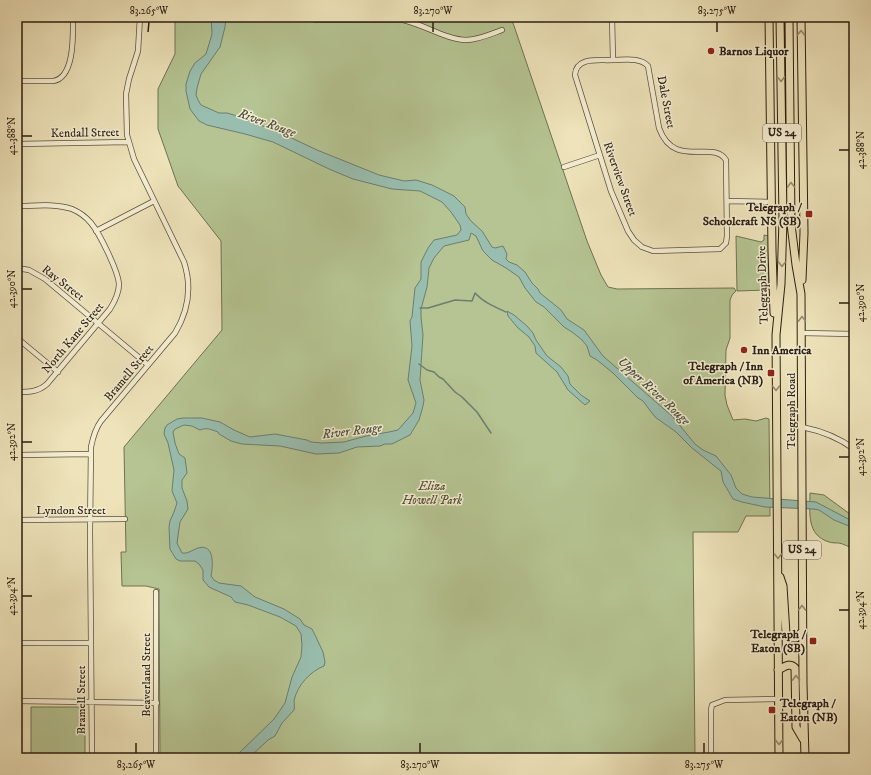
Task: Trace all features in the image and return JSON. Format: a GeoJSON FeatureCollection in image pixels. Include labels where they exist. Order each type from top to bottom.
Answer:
{"type":"FeatureCollection","features":[{"type":"Feature","properties":{"kind":"main road","name":"Telegraph Drive"},"geometry":{"type":"LineString","coordinates":[[769,17],[771,202],[776,335]]}},
{"type":"Feature","properties":{"kind":"main road","name":"Telegraph Road"},"geometry":{"type":"LineString","coordinates":[[779,758],[776,335],[781,284],[783,220],[780,17]]}},
{"type":"Feature","properties":{"kind":"main road","name":"Telegraph Road"},"geometry":{"type":"LineString","coordinates":[[789,17],[791,224],[801,294],[802,333],[802,632],[805,758]]}},
{"type":"Feature","properties":{"kind":"main road"},"geometry":{"type":"LineString","coordinates":[[801,17],[804,226],[801,294]]}},
{"type":"Feature","properties":{"kind":"main road"},"geometry":{"type":"LineString","coordinates":[[778,571],[783,586],[786,634],[790,638],[796,638],[802,632]]}},
{"type":"Feature","properties":{"kind":"main road"},"geometry":{"type":"LineString","coordinates":[[778,670],[789,665],[795,668],[796,727],[804,743]]}},
{"type":"Feature","properties":{"kind":"street"},"geometry":{"type":"LineString","coordinates":[[17,81],[57,80],[65,74],[72,47],[73,17]]}},
{"type":"Feature","properties":{"kind":"street","name":"Bramell Street"},"geometry":{"type":"LineString","coordinates":[[92,758],[90,520],[92,440],[97,427],[171,339],[186,310],[189,292],[188,276],[184,262],[134,159],[128,142],[126,94],[138,51],[140,17]]}},
{"type":"Feature","properties":{"kind":"street"},"geometry":{"type":"LineString","coordinates":[[612,17],[612,60]]}},
{"type":"Feature","properties":{"kind":"street"},"geometry":{"type":"LineString","coordinates":[[316,20],[403,20],[414,22],[453,38],[467,40],[475,39],[502,30]]}},
{"type":"Feature","properties":{"kind":"street","name":"Riverview Street"},"geometry":{"type":"LineString","coordinates":[[612,60],[583,62],[575,71],[577,82],[611,191],[628,231],[638,244],[653,250],[714,250],[722,247],[727,240],[727,201]]}},
{"type":"Feature","properties":{"kind":"street","name":"Dale Street"},"geometry":{"type":"LineString","coordinates":[[612,60],[639,60],[648,66],[659,128],[663,137],[669,144],[683,152],[716,152],[724,156],[727,164],[727,201]]}},
{"type":"Feature","properties":{"kind":"street","name":"Kendall Street"},"geometry":{"type":"LineString","coordinates":[[17,144],[128,142]]}},
{"type":"Feature","properties":{"kind":"street"},"geometry":{"type":"LineString","coordinates":[[564,167],[600,155]]}},
{"type":"Feature","properties":{"kind":"street"},"geometry":{"type":"LineString","coordinates":[[96,231],[154,201]]}},
{"type":"Feature","properties":{"kind":"street"},"geometry":{"type":"LineString","coordinates":[[727,201],[771,202]]}},
{"type":"Feature","properties":{"kind":"street","name":"North Kane Street"},"geometry":{"type":"LineString","coordinates":[[17,206],[67,207],[86,218],[96,231],[116,271],[119,283],[115,302],[47,384],[41,389],[31,392],[17,392]]}},
{"type":"Feature","properties":{"kind":"street","name":"Ray Street"},"geometry":{"type":"LineString","coordinates":[[17,268],[29,270],[45,279],[148,366]]}},
{"type":"Feature","properties":{"kind":"street"},"geometry":{"type":"LineString","coordinates":[[802,333],[854,334]]}},
{"type":"Feature","properties":{"kind":"street"},"geometry":{"type":"LineString","coordinates":[[17,338],[58,372]]}},
{"type":"Feature","properties":{"kind":"street"},"geometry":{"type":"LineString","coordinates":[[802,427],[831,435],[854,448]]}},
{"type":"Feature","properties":{"kind":"street"},"geometry":{"type":"LineString","coordinates":[[17,455],[91,454]]}},
{"type":"Feature","properties":{"kind":"street","name":"Lyndon Street"},"geometry":{"type":"LineString","coordinates":[[17,520],[124,519]]}},
{"type":"Feature","properties":{"kind":"street","name":"Beaverland Street"},"geometry":{"type":"LineString","coordinates":[[156,592],[156,758]]}},
{"type":"Feature","properties":{"kind":"street"},"geometry":{"type":"LineString","coordinates":[[17,643],[91,643]]}},
{"type":"Feature","properties":{"kind":"street"},"geometry":{"type":"LineString","coordinates":[[711,758],[711,710],[715,704],[725,700],[737,699],[779,699]]}},
{"type":"Feature","properties":{"kind":"street"},"geometry":{"type":"LineString","coordinates":[[17,701],[157,703]]}},
{"type":"Feature","properties":{"kind":"green space","name":"Eliza Howell Park"},"geometry":{"type":"Polygon","coordinates":[[[175,17],[511,17],[587,241],[601,275],[608,287],[617,289],[734,288],[736,291],[730,300],[730,338],[726,350],[725,395],[733,420],[745,419],[756,421],[766,418],[769,419],[770,516],[746,516],[738,532],[693,532],[695,758],[160,758],[159,589],[146,586],[122,586],[121,552],[126,552],[124,447],[222,330],[221,241],[178,186],[158,129],[158,89],[175,54],[175,17]]]}},
{"type":"Feature","properties":{"kind":"green space"},"geometry":{"type":"Polygon","coordinates":[[[764,235],[769,236],[770,238],[768,290],[737,291],[736,236],[761,242],[764,240],[764,235]]]}},
{"type":"Feature","properties":{"kind":"green space"},"geometry":{"type":"Polygon","coordinates":[[[810,493],[824,495],[854,517],[854,549],[841,543],[829,542],[816,534],[811,522],[810,493]]]}},
{"type":"Feature","properties":{"kind":"green space"},"geometry":{"type":"Polygon","coordinates":[[[31,707],[85,707],[85,758],[31,758],[31,707]]]}},
{"type":"Feature","properties":{"kind":"shaded area"},"geometry":{"type":"Polygon","coordinates":[[[211,17],[226,17],[225,27],[220,47],[201,74],[196,95],[201,105],[219,113],[227,113],[237,116],[281,133],[317,150],[379,175],[404,181],[416,180],[432,185],[454,196],[465,207],[466,214],[482,231],[492,247],[495,248],[503,246],[507,254],[506,259],[517,265],[525,272],[540,293],[561,310],[567,319],[584,330],[603,356],[672,416],[695,444],[703,450],[716,456],[731,475],[736,488],[742,494],[752,497],[816,502],[854,522],[854,528],[834,520],[819,510],[765,507],[733,499],[723,482],[721,471],[692,448],[676,432],[655,417],[643,401],[638,398],[613,373],[590,356],[587,346],[582,340],[564,327],[544,307],[536,302],[525,288],[519,277],[492,260],[483,251],[476,236],[471,233],[469,240],[444,246],[434,258],[429,268],[427,287],[421,309],[423,335],[420,380],[424,400],[419,420],[410,435],[392,444],[357,447],[339,453],[316,454],[280,446],[242,444],[231,441],[214,430],[200,430],[192,426],[184,425],[175,429],[173,432],[179,454],[185,458],[187,473],[182,480],[182,488],[187,501],[188,509],[180,522],[177,543],[182,553],[204,547],[212,556],[211,576],[214,580],[219,583],[241,586],[255,597],[284,609],[300,619],[304,625],[312,629],[323,652],[325,662],[324,666],[314,671],[301,684],[294,701],[294,710],[282,723],[275,736],[268,740],[249,758],[234,758],[274,719],[285,703],[292,677],[301,657],[301,634],[296,626],[280,617],[248,605],[235,602],[231,597],[209,587],[203,580],[203,570],[195,561],[180,561],[176,559],[170,549],[169,527],[177,503],[172,491],[174,470],[168,443],[164,434],[165,428],[177,419],[202,418],[220,422],[250,437],[275,434],[322,443],[344,442],[398,430],[413,413],[416,403],[408,380],[412,346],[410,321],[412,317],[415,288],[421,279],[421,262],[434,240],[457,235],[461,230],[460,225],[442,202],[420,191],[392,189],[353,179],[273,142],[207,125],[199,121],[190,109],[186,84],[190,71],[195,63],[206,54],[212,34],[211,17]]]}},
{"type":"Feature","properties":{"kind":"shaded area"},"geometry":{"type":"Polygon","coordinates":[[[507,311],[527,326],[547,356],[561,367],[568,376],[570,384],[581,395],[590,401],[585,405],[568,390],[557,372],[536,353],[535,346],[529,337],[518,328],[508,316],[507,311]]]}},
{"type":"Feature","properties":{"kind":"waterway"},"geometry":{"type":"LineString","coordinates":[[420,308],[428,308],[455,300],[472,301],[475,293],[485,302],[506,312]]}},
{"type":"Feature","properties":{"kind":"waterway"},"geometry":{"type":"LineString","coordinates":[[419,364],[427,370],[434,372],[462,397],[477,412],[491,433]]}},
{"type":"Feature","properties":{"kind":"place","name":"Barnos Liquor"},"geometry":{"type":"Point","coordinates":[711,51]}},
{"type":"Feature","properties":{"kind":"place","name":"Telegraph / Schoolcraft NS (SB)"},"geometry":{"type":"Point","coordinates":[809,214]}},
{"type":"Feature","properties":{"kind":"place","name":"Inn America"},"geometry":{"type":"Point","coordinates":[744,350]}},
{"type":"Feature","properties":{"kind":"place","name":"Telegraph / Inn of America (NB)"},"geometry":{"type":"Point","coordinates":[771,373]}},
{"type":"Feature","properties":{"kind":"place","name":"Telegraph / Eaton (SB)"},"geometry":{"type":"Point","coordinates":[813,641]}},
{"type":"Feature","properties":{"kind":"place","name":"Telegraph / Eaton (NB)"},"geometry":{"type":"Point","coordinates":[772,710]}},
{"type":"Feature","properties":{"kind":"water label","name":"River Rouge"},"geometry":{"type":"Point","coordinates":[267,123]}},
{"type":"Feature","properties":{"kind":"water label","name":"Upper River Rouge"},"geometry":{"type":"Point","coordinates":[654,391]}},
{"type":"Feature","properties":{"kind":"water label","name":"River Rouge"},"geometry":{"type":"Point","coordinates":[352,431]}}]}
